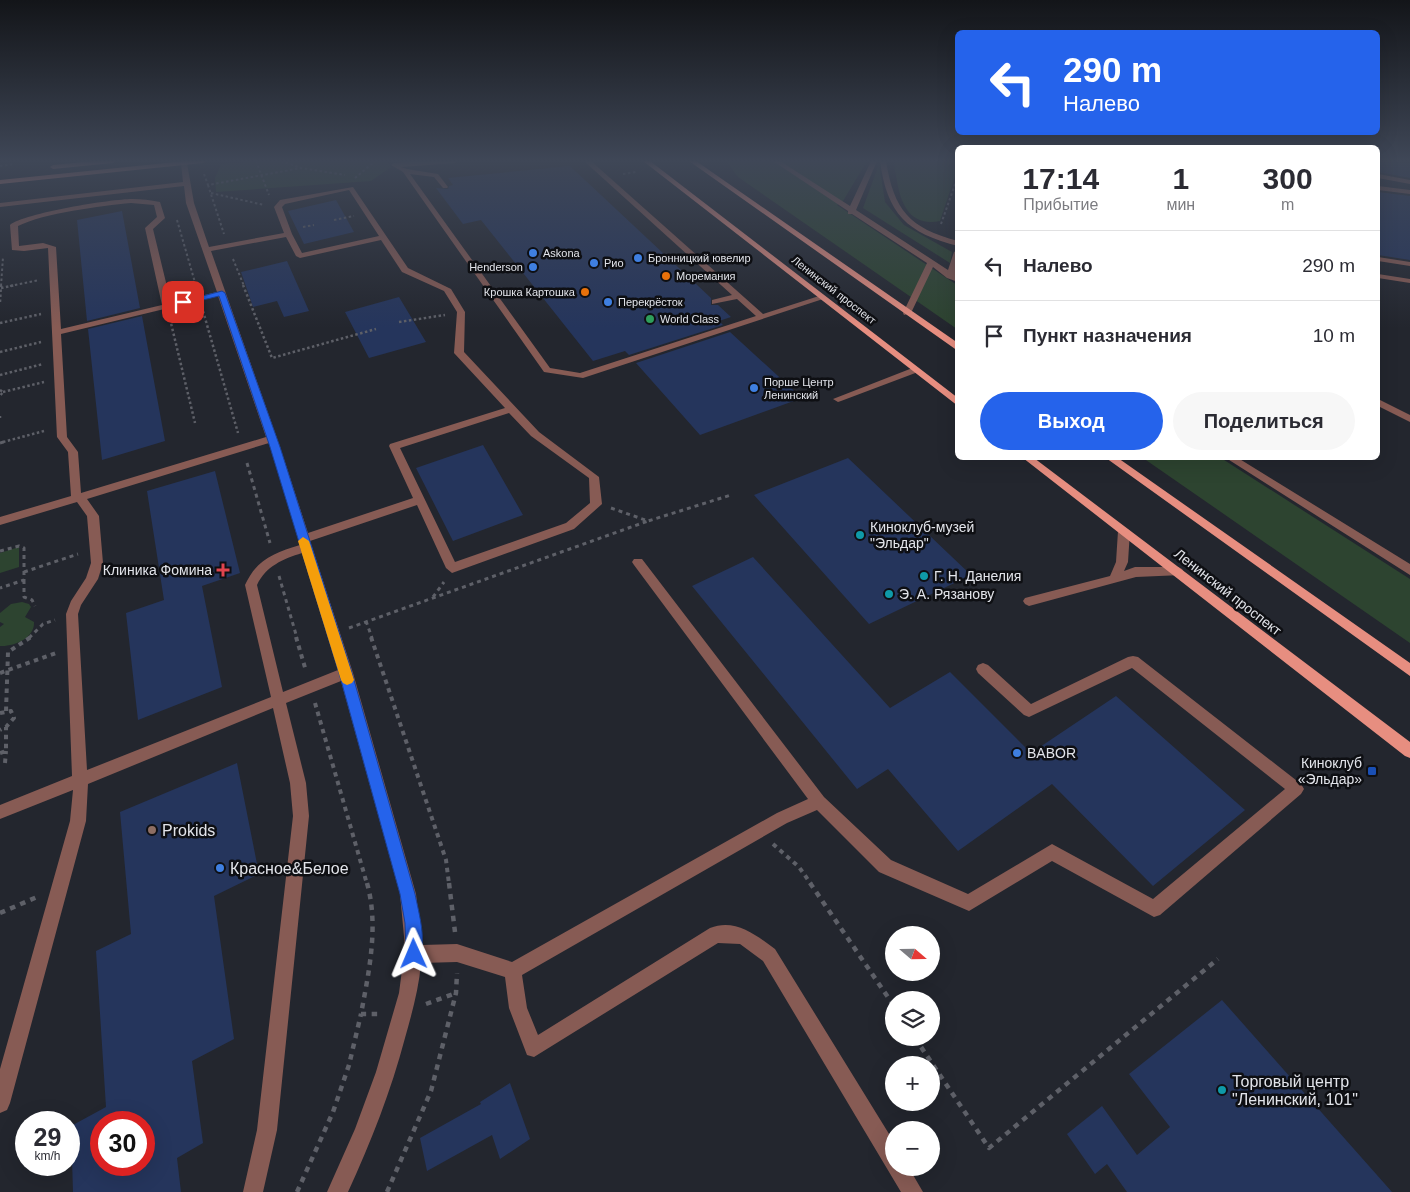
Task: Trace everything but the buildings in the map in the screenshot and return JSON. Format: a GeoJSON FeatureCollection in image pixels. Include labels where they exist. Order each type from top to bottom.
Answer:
{"type":"FeatureCollection","features":[{"type":"Feature","properties":{"kind":"main road","name":"Ленинский проспект"},"geometry":{"type":"LineString","coordinates":[[717,217],[955,401]]}},
{"type":"Feature","properties":{"kind":"main road","name":"Ленинский проспект"},"geometry":{"type":"LineString","coordinates":[[771,217],[955,346]]}},
{"type":"Feature","properties":{"kind":"main road","name":"Ленинский проспект"},"geometry":{"type":"LineString","coordinates":[[1031,460],[1410,751]]}},
{"type":"Feature","properties":{"kind":"main road"},"geometry":{"type":"LineString","coordinates":[[1114,460],[1410,670]]}},
{"type":"Feature","properties":{"kind":"street"},"geometry":{"type":"LineString","coordinates":[[0,1103],[78,821],[81,780],[72,614],[75,604],[94,574],[97,563],[93,516],[88,507],[78,498],[73,452],[63,441],[52,247],[44,246],[24,250],[15,248],[16,224],[24,220],[41,217]]}},
{"type":"Feature","properties":{"kind":"street"},"geometry":{"type":"LineString","coordinates":[[161,217],[149,228],[167,306]]}},
{"type":"Feature","properties":{"kind":"street"},"geometry":{"type":"LineString","coordinates":[[195,217],[272,439],[346,673],[408,894],[413,923],[414,954],[410,980],[388,1068],[369,1124],[338,1192]]}},
{"type":"Feature","properties":{"kind":"street"},"geometry":{"type":"LineString","coordinates":[[280,217],[300,256],[384,237]]}},
{"type":"Feature","properties":{"kind":"street"},"geometry":{"type":"LineString","coordinates":[[370,217],[406,270],[447,289],[461,312],[459,353],[535,434],[594,477],[596,504],[570,526],[452,568],[394,446],[511,409]]}},
{"type":"Feature","properties":{"kind":"street"},"geometry":{"type":"LineString","coordinates":[[438,217],[547,370],[580,376],[822,298]]}},
{"type":"Feature","properties":{"kind":"street"},"geometry":{"type":"LineString","coordinates":[[649,217],[762,317]]}},
{"type":"Feature","properties":{"kind":"street"},"geometry":{"type":"LineString","coordinates":[[859,217],[954,278]]}},
{"type":"Feature","properties":{"kind":"street"},"geometry":{"type":"LineString","coordinates":[[903,217],[909,225],[922,232],[934,238],[955,243]]}},
{"type":"Feature","properties":{"kind":"street"},"geometry":{"type":"LineString","coordinates":[[206,250],[288,234]]}},
{"type":"Feature","properties":{"kind":"street"},"geometry":{"type":"LineString","coordinates":[[1380,259],[1410,264]]}},
{"type":"Feature","properties":{"kind":"street"},"geometry":{"type":"LineString","coordinates":[[907,312],[931,263]]}},
{"type":"Feature","properties":{"kind":"street"},"geometry":{"type":"LineString","coordinates":[[1380,276],[1410,281]]}},
{"type":"Feature","properties":{"kind":"street"},"geometry":{"type":"LineString","coordinates":[[56,335],[222,293]]}},
{"type":"Feature","properties":{"kind":"street"},"geometry":{"type":"LineString","coordinates":[[715,302],[738,296]]}},
{"type":"Feature","properties":{"kind":"street"},"geometry":{"type":"LineString","coordinates":[[838,399],[915,370]]}},
{"type":"Feature","properties":{"kind":"street"},"geometry":{"type":"LineString","coordinates":[[1380,403],[1410,419]]}},
{"type":"Feature","properties":{"kind":"street"},"geometry":{"type":"LineString","coordinates":[[0,521],[272,439]]}},
{"type":"Feature","properties":{"kind":"street"},"geometry":{"type":"LineString","coordinates":[[1234,460],[1410,570]]}},
{"type":"Feature","properties":{"kind":"street"},"geometry":{"type":"LineString","coordinates":[[253,1192],[260,1170],[267,1130],[302,816],[298,783],[250,585],[256,573],[274,558],[304,543],[420,500]]}},
{"type":"Feature","properties":{"kind":"street"},"geometry":{"type":"LineString","coordinates":[[1115,579],[1122,562],[1124,531]]}},
{"type":"Feature","properties":{"kind":"street"},"geometry":{"type":"LineString","coordinates":[[638,562],[819,802],[885,866],[969,903],[1052,852],[1154,909],[1296,789],[1133,661],[1029,711],[983,669]]}},
{"type":"Feature","properties":{"kind":"street"},"geometry":{"type":"LineString","coordinates":[[1030,601],[1135,572],[1178,572]]}},
{"type":"Feature","properties":{"kind":"street"},"geometry":{"type":"LineString","coordinates":[[0,812],[346,673]]}},
{"type":"Feature","properties":{"kind":"street"},"geometry":{"type":"LineString","coordinates":[[414,954],[457,954],[513,971],[782,818],[819,802]]}},
{"type":"Feature","properties":{"kind":"street"},"geometry":{"type":"LineString","coordinates":[[513,971],[518,1008],[534,1048],[716,934],[743,936],[769,955],[885,1146]]}},
{"type":"Feature","properties":{"kind":"street"},"geometry":{"type":"LineString","coordinates":[[903,1176],[913,1192]]}},
{"type":"Feature","properties":{"kind":"path"},"geometry":{"type":"LineString","coordinates":[[176,217],[373,910]]}},
{"type":"Feature","properties":{"kind":"path"},"geometry":{"type":"LineString","coordinates":[[219,217],[228,246],[272,358],[376,329]]}},
{"type":"Feature","properties":{"kind":"path"},"geometry":{"type":"LineString","coordinates":[[922,232],[941,224],[944,217]]}},
{"type":"Feature","properties":{"kind":"path"},"geometry":{"type":"LineString","coordinates":[[1,288],[53,277]]}},
{"type":"Feature","properties":{"kind":"path"},"geometry":{"type":"LineString","coordinates":[[167,306],[194,423]]}},
{"type":"Feature","properties":{"kind":"path"},"geometry":{"type":"LineString","coordinates":[[0,323],[55,311]]}},
{"type":"Feature","properties":{"kind":"path"},"geometry":{"type":"LineString","coordinates":[[399,322],[461,312]]}},
{"type":"Feature","properties":{"kind":"path"},"geometry":{"type":"LineString","coordinates":[[0,352],[56,335]]}},
{"type":"Feature","properties":{"kind":"path"},"geometry":{"type":"LineString","coordinates":[[0,375],[58,360]]}},
{"type":"Feature","properties":{"kind":"path"},"geometry":{"type":"LineString","coordinates":[[0,396],[4,392],[59,378]]}},
{"type":"Feature","properties":{"kind":"path"},"geometry":{"type":"LineString","coordinates":[[0,390],[4,392]]}},
{"type":"Feature","properties":{"kind":"path"},"geometry":{"type":"LineString","coordinates":[[0,443],[62,426]]}},
{"type":"Feature","properties":{"kind":"path"},"geometry":{"type":"LineString","coordinates":[[366,622],[648,521],[731,495]]}},
{"type":"Feature","properties":{"kind":"path"},"geometry":{"type":"LineString","coordinates":[[596,504],[648,521]]}},
{"type":"Feature","properties":{"kind":"path"},"geometry":{"type":"LineString","coordinates":[[0,551],[23,546],[24,596],[32,600],[34,606]]}},
{"type":"Feature","properties":{"kind":"path"},"geometry":{"type":"LineString","coordinates":[[24,572],[96,549]]}},
{"type":"Feature","properties":{"kind":"path"},"geometry":{"type":"LineString","coordinates":[[0,588],[24,580]]}},
{"type":"Feature","properties":{"kind":"path"},"geometry":{"type":"LineString","coordinates":[[6,711],[9,650],[31,637],[45,623],[72,614]]}},
{"type":"Feature","properties":{"kind":"path"},"geometry":{"type":"LineString","coordinates":[[0,673],[73,647]]}},
{"type":"Feature","properties":{"kind":"path"},"geometry":{"type":"LineString","coordinates":[[0,713],[12,711],[14,718],[6,727],[0,730]]}},
{"type":"Feature","properties":{"kind":"path"},"geometry":{"type":"LineString","coordinates":[[5,763],[6,727]]}},
{"type":"Feature","properties":{"kind":"path"},"geometry":{"type":"LineString","coordinates":[[0,753],[6,751]]}},
{"type":"Feature","properties":{"kind":"path"},"geometry":{"type":"LineString","coordinates":[[761,830],[799,867],[885,993]]}},
{"type":"Feature","properties":{"kind":"path"},"geometry":{"type":"LineString","coordinates":[[0,913],[60,886]]}},
{"type":"Feature","properties":{"kind":"path"},"geometry":{"type":"LineString","coordinates":[[920,1046],[989,1148],[1218,959]]}},
{"type":"Feature","properties":{"kind":"path"},"geometry":{"type":"LineString","coordinates":[[297,1192],[333,1112],[349,1065],[361,1014]]}},
{"type":"Feature","properties":{"kind":"green space"},"geometry":{"type":"Polygon","coordinates":[[[795,217],[854,217],[955,284],[955,328],[795,217]]]}},
{"type":"Feature","properties":{"kind":"green space"},"geometry":{"type":"Polygon","coordinates":[[[877,217],[897,217],[904,225],[952,252],[950,263],[877,217]]]}},
{"type":"Feature","properties":{"kind":"green space"},"geometry":{"type":"Polygon","coordinates":[[[915,217],[941,217],[940,221],[930,222],[922,221],[915,217]]]}},
{"type":"Feature","properties":{"kind":"green space"},"geometry":{"type":"Polygon","coordinates":[[[1146,460],[1224,460],[1410,579],[1410,643],[1146,460]]]}},
{"type":"Feature","properties":{"kind":"green space"},"geometry":{"type":"Polygon","coordinates":[[[19,547],[19,567],[0,573],[0,553],[19,547]]]}},
{"type":"Feature","properties":{"kind":"green space"},"geometry":{"type":"Polygon","coordinates":[[[22,602],[29,604],[31,607],[25,617],[34,622],[31,633],[17,643],[0,646],[0,627],[4,624],[0,622],[0,613],[11,604],[22,602]]]}},
{"type":"Feature","properties":{"kind":"slow traffic"},"geometry":{"type":"LineString","coordinates":[[303,541],[347,680]]}},
{"type":"Feature","properties":{"kind":"place","name":"Askona"},"geometry":{"type":"Point","coordinates":[533,253]}},
{"type":"Feature","properties":{"kind":"place","name":"Бронницкий ювелир"},"geometry":{"type":"Point","coordinates":[638,258]}},
{"type":"Feature","properties":{"kind":"place","name":"Рио"},"geometry":{"type":"Point","coordinates":[594,263]}},
{"type":"Feature","properties":{"kind":"place","name":"Henderson"},"geometry":{"type":"Point","coordinates":[533,267]}},
{"type":"Feature","properties":{"kind":"place","name":"Моремания"},"geometry":{"type":"Point","coordinates":[666,276]}},
{"type":"Feature","properties":{"kind":"place","name":"Крошка Картошка"},"geometry":{"type":"Point","coordinates":[585,292]}},
{"type":"Feature","properties":{"kind":"place","name":"Перекрёсток"},"geometry":{"type":"Point","coordinates":[608,302]}},
{"type":"Feature","properties":{"kind":"place","name":"World Class"},"geometry":{"type":"Point","coordinates":[650,319]}},
{"type":"Feature","properties":{"kind":"place","name":"Порше Центр Ленинский"},"geometry":{"type":"Point","coordinates":[754,388]}},
{"type":"Feature","properties":{"kind":"place","name":"Киноклуб-музей \"Эльдар\""},"geometry":{"type":"Point","coordinates":[860,535]}},
{"type":"Feature","properties":{"kind":"place","name":"Клиника Фомина"},"geometry":{"type":"Point","coordinates":[223,570]}},
{"type":"Feature","properties":{"kind":"place","name":"Г. Н. Данелия"},"geometry":{"type":"Point","coordinates":[924,576]}},
{"type":"Feature","properties":{"kind":"place","name":"Э. А. Рязанову"},"geometry":{"type":"Point","coordinates":[889,594]}},
{"type":"Feature","properties":{"kind":"place","name":"BABOR"},"geometry":{"type":"Point","coordinates":[1017,753]}},
{"type":"Feature","properties":{"kind":"place","name":"Киноклуб «Эльдар»"},"geometry":{"type":"Point","coordinates":[1372,771]}},
{"type":"Feature","properties":{"kind":"place","name":"Prokids"},"geometry":{"type":"Point","coordinates":[152,830]}},
{"type":"Feature","properties":{"kind":"place","name":"Красное&Белое"},"geometry":{"type":"Point","coordinates":[220,868]}},
{"type":"Feature","properties":{"kind":"place","name":"Торговый центр \"Ленинский, 101\""},"geometry":{"type":"Point","coordinates":[1222,1090]}},
{"type":"Feature","properties":{"kind":"route"},"geometry":{"type":"LineString","coordinates":[[183,302],[222,293],[275,447],[346,673],[408,894],[413,923],[414,954]]}}]}
